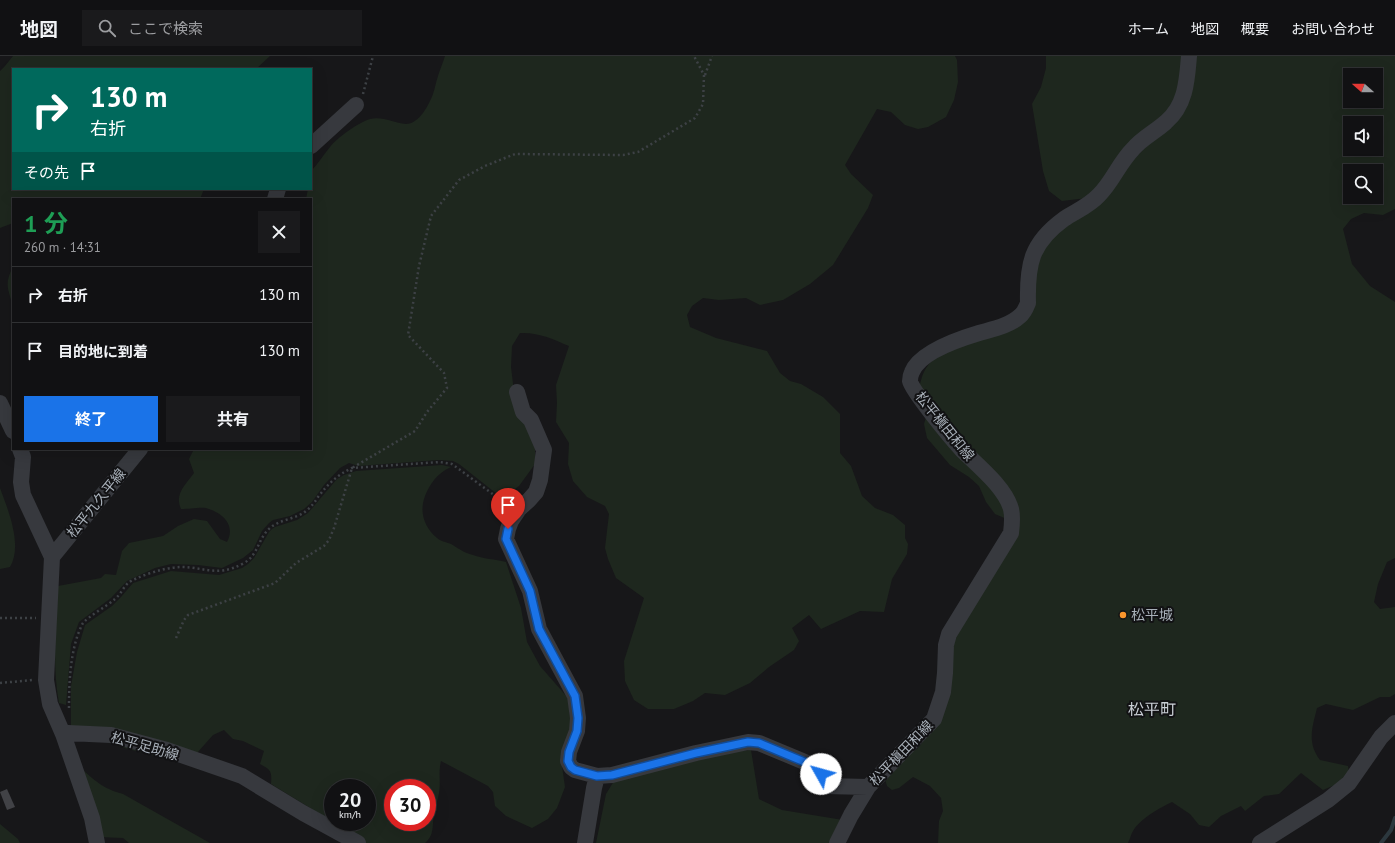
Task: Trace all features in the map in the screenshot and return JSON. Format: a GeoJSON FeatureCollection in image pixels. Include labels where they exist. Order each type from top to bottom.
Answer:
{"type":"FeatureCollection","features":[{"type":"Feature","properties":{"kind":"street","name":"松平槇田和線"},"geometry":{"type":"LineString","coordinates":[[837,843],[851,815],[868,787],[934,719],[942,692],[945,673],[946,645],[949,634],[1008,539],[1013,522],[1012,510],[1008,499],[1001,489],[953,441],[916,391],[910,380],[915,364],[940,348],[998,328],[1021,316],[1028,303],[1031,259],[1039,242],[1064,219],[1089,205],[1112,179],[1124,159],[1133,148],[1173,115],[1180,106],[1187,83],[1189,56]]}},
{"type":"Feature","properties":{"kind":"street"},"geometry":{"type":"LineString","coordinates":[[312,145],[359,101]]}},
{"type":"Feature","properties":{"kind":"street"},"geometry":{"type":"LineString","coordinates":[[517,392],[523,412],[531,420],[544,450],[540,480],[536,492],[519,509],[508,529],[506,539],[530,591],[539,629],[575,696],[578,718],[577,731],[569,752],[568,761],[571,767],[575,770],[597,776],[617,775],[696,753],[748,742],[759,743],[819,768],[821,772],[818,782],[819,784],[825,786],[868,787]]}},
{"type":"Feature","properties":{"kind":"street"},"geometry":{"type":"LineString","coordinates":[[0,403],[12,429]]}},
{"type":"Feature","properties":{"kind":"street"},"geometry":{"type":"LineString","coordinates":[[20,450],[23,458],[21,482],[23,495],[52,557],[46,680],[50,704],[63,734],[92,818],[97,843]]}},
{"type":"Feature","properties":{"kind":"street","name":"松平九久平線"},"geometry":{"type":"LineString","coordinates":[[52,557],[139,450]]}},
{"type":"Feature","properties":{"kind":"street"},"geometry":{"type":"LineString","coordinates":[[1260,843],[1328,800],[1349,783],[1380,737],[1395,723]]}},
{"type":"Feature","properties":{"kind":"street","name":"松平足助線"},"geometry":{"type":"LineString","coordinates":[[63,734],[111,734],[167,750],[242,776],[303,814],[358,843]]}},
{"type":"Feature","properties":{"kind":"street"},"geometry":{"type":"LineString","coordinates":[[585,843],[597,776]]}},
{"type":"Feature","properties":{"kind":"path"},"geometry":{"type":"LineString","coordinates":[[359,101],[373,56]]}},
{"type":"Feature","properties":{"kind":"path"},"geometry":{"type":"LineString","coordinates":[[694,56],[704,75]]}},
{"type":"Feature","properties":{"kind":"path"},"geometry":{"type":"LineString","coordinates":[[69,710],[69,687],[72,658],[83,623],[114,600],[128,584],[140,577],[170,568],[184,567],[220,572],[233,569],[246,562],[256,551],[266,532],[274,525],[306,511],[335,478],[343,472],[415,431],[427,412],[447,388],[444,373],[408,335],[418,266],[431,216],[458,180],[485,166],[515,154],[624,154],[638,152],[695,118],[703,104],[704,75],[712,56]]}},
{"type":"Feature","properties":{"kind":"path"},"geometry":{"type":"LineString","coordinates":[[352,468],[440,462],[452,464],[494,495],[519,509]]}},
{"type":"Feature","properties":{"kind":"path"},"geometry":{"type":"LineString","coordinates":[[176,638],[184,620],[188,616],[275,583],[296,563],[324,546],[329,540],[334,528],[352,468]]}},
{"type":"Feature","properties":{"kind":"path"},"geometry":{"type":"LineString","coordinates":[[0,618],[49,619]]}},
{"type":"Feature","properties":{"kind":"path"},"geometry":{"type":"LineString","coordinates":[[0,683],[46,680]]}},
{"type":"Feature","properties":{"kind":"shaded area"},"geometry":{"type":"Polygon","coordinates":[[[13,56],[270,56],[257,68],[12,68],[12,190],[204,190],[200,198],[12,198],[12,223],[0,228],[0,71],[13,56]]]}},
{"type":"Feature","properties":{"kind":"shaded area"},"geometry":{"type":"Polygon","coordinates":[[[445,56],[955,56],[957,60],[958,82],[954,100],[946,117],[928,127],[918,129],[905,125],[891,112],[877,109],[845,165],[851,174],[873,195],[868,208],[833,265],[810,284],[783,300],[760,305],[746,298],[719,300],[703,298],[692,306],[687,315],[690,327],[716,338],[767,351],[780,373],[790,381],[801,384],[823,397],[840,414],[840,453],[851,466],[862,496],[875,508],[893,515],[905,525],[905,538],[908,544],[907,554],[892,579],[884,612],[860,611],[821,629],[809,615],[792,628],[799,641],[794,650],[769,667],[750,683],[725,695],[705,693],[693,701],[674,709],[648,709],[634,700],[625,681],[624,661],[644,598],[616,578],[605,548],[609,514],[605,506],[587,497],[573,481],[568,464],[569,443],[556,422],[556,385],[569,346],[539,335],[520,333],[512,346],[511,367],[514,392],[535,446],[535,464],[519,486],[502,498],[459,464],[453,461],[439,460],[358,466],[349,463],[340,468],[324,485],[312,502],[304,509],[290,516],[273,520],[269,523],[262,531],[253,550],[243,558],[222,568],[171,564],[155,568],[127,581],[111,598],[79,622],[71,644],[66,705],[59,703],[55,660],[58,586],[101,578],[105,574],[116,575],[122,551],[129,543],[163,536],[178,526],[194,519],[207,521],[220,539],[227,542],[230,530],[229,525],[222,516],[206,508],[181,509],[179,504],[180,494],[194,473],[189,459],[194,450],[312,450],[312,198],[306,198],[308,190],[312,190],[312,170],[338,139],[365,121],[379,118],[406,124],[415,121],[423,113],[434,92],[445,56]]]}},
{"type":"Feature","properties":{"kind":"shaded area"},"geometry":{"type":"Polygon","coordinates":[[[1046,56],[1186,56],[1181,95],[1108,178],[1087,198],[1062,201],[1049,191],[1043,171],[1032,104],[1041,87],[1046,68],[1046,56]]]}},
{"type":"Feature","properties":{"kind":"shaded area"},"geometry":{"type":"Polygon","coordinates":[[[1192,56],[1395,56],[1395,209],[1383,215],[1364,213],[1351,219],[1343,229],[1352,264],[1370,286],[1395,302],[1395,558],[1387,562],[1378,584],[1374,602],[1380,609],[1395,607],[1395,694],[1390,697],[1380,697],[1353,710],[1326,704],[1317,708],[1312,735],[1313,748],[1320,760],[1348,766],[1349,773],[1342,782],[1323,790],[1301,773],[1279,794],[1264,796],[1245,811],[1241,806],[1221,816],[1209,827],[1199,825],[1190,814],[1172,802],[1140,822],[1133,831],[1128,843],[938,843],[939,821],[943,811],[941,798],[930,786],[913,777],[899,788],[892,790],[887,786],[884,776],[896,761],[917,749],[926,738],[950,645],[1018,526],[957,438],[919,389],[922,377],[931,361],[940,353],[1012,328],[1035,256],[1047,237],[1114,180],[1167,125],[1192,56]]]}},
{"type":"Feature","properties":{"kind":"shaded area"},"geometry":{"type":"Polygon","coordinates":[[[12,269],[12,303],[8,291],[8,278],[12,269]]]}},
{"type":"Feature","properties":{"kind":"shaded area"},"geometry":{"type":"Polygon","coordinates":[[[927,414],[996,488],[1009,520],[995,514],[986,502],[979,486],[969,477],[950,465],[927,438],[924,424],[927,414]]]}},
{"type":"Feature","properties":{"kind":"shaded area"},"geometry":{"type":"Polygon","coordinates":[[[442,465],[451,467],[442,472],[435,479],[425,496],[423,502],[423,513],[426,524],[437,538],[464,552],[506,562],[521,608],[527,642],[540,666],[568,698],[572,735],[562,766],[565,787],[557,808],[548,819],[532,828],[506,816],[495,806],[493,792],[488,786],[441,761],[440,785],[436,804],[436,779],[384,779],[384,831],[432,831],[425,843],[364,843],[346,831],[376,831],[376,779],[324,779],[324,816],[271,784],[270,771],[260,764],[264,751],[243,741],[233,739],[224,730],[213,735],[197,753],[180,762],[111,744],[71,728],[71,686],[77,652],[85,625],[112,606],[133,583],[171,571],[219,575],[242,568],[254,558],[272,529],[297,520],[308,513],[337,479],[344,475],[356,471],[442,465]]]}},
{"type":"Feature","properties":{"kind":"shaded area"},"geometry":{"type":"Polygon","coordinates":[[[0,488],[13,528],[15,548],[14,558],[10,567],[0,569],[0,488]]]}},
{"type":"Feature","properties":{"kind":"shaded area"},"geometry":{"type":"Polygon","coordinates":[[[751,750],[759,799],[782,810],[843,820],[832,843],[596,843],[606,794],[614,781],[707,754],[751,750]]]}},
{"type":"Feature","properties":{"kind":"shaded area"},"geometry":{"type":"Polygon","coordinates":[[[78,766],[109,789],[123,794],[210,843],[129,843],[123,838],[99,837],[78,766]]]}},
{"type":"Feature","properties":{"kind":"shaded area"},"geometry":{"type":"Polygon","coordinates":[[[0,824],[18,839],[20,843],[0,843],[0,824]]]}},
{"type":"Feature","properties":{"kind":"building"},"geometry":{"type":"Polygon","coordinates":[[[7,789],[15,807],[7,810],[0,792],[7,789]]]}},
{"type":"Feature","properties":{"kind":"waterway"},"geometry":{"type":"LineString","coordinates":[[1381,843],[1391,830],[1395,818]]}},
{"type":"Feature","properties":{"kind":"place","name":"松平城"},"geometry":{"type":"Point","coordinates":[1123,615]}},
{"type":"Feature","properties":{"kind":"district","name":"松平町"},"geometry":{"type":"Point","coordinates":[1152,709]}},
{"type":"Feature","properties":{"kind":"route"},"geometry":{"type":"LineString","coordinates":[[508,529],[506,539],[530,591],[539,629],[575,696],[578,718],[577,731],[569,752],[568,761],[571,767],[575,770],[597,776],[617,775],[696,753],[748,742],[759,743],[819,768],[821,774]]}}]}
